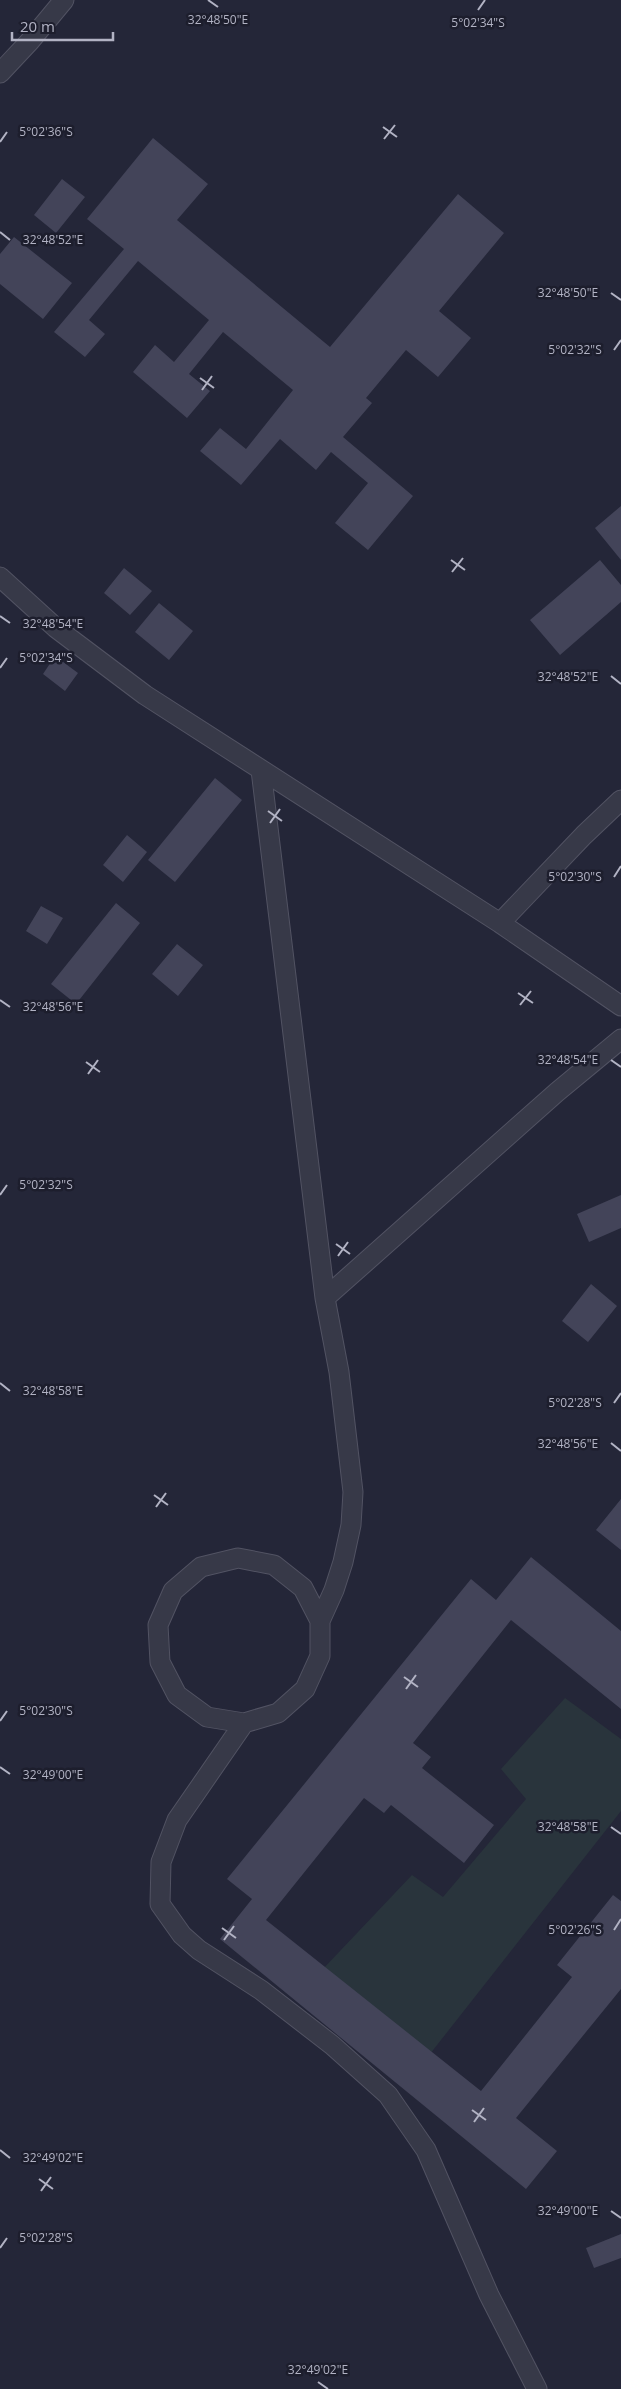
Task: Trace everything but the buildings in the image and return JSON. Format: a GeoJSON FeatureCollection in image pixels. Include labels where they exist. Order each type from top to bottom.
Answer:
{"type":"FeatureCollection","features":[{"type":"Feature","properties":{"kind":"lane"},"geometry":{"type":"LineString","coordinates":[[0,73],[30,42],[64,0]]}},
{"type":"Feature","properties":{"kind":"lane"},"geometry":{"type":"LineString","coordinates":[[0,576],[56,628],[144,696],[500,923],[621,1006]]}},
{"type":"Feature","properties":{"kind":"lane"},"geometry":{"type":"LineString","coordinates":[[261,770],[325,1298],[339,1372],[352,1492],[350,1525],[343,1562],[334,1590],[320,1621],[320,1656],[305,1689],[278,1713],[244,1723],[207,1716],[177,1695],[160,1662],[158,1625],[173,1591],[202,1567],[238,1558],[274,1565],[303,1588],[320,1621]]}},
{"type":"Feature","properties":{"kind":"lane"},"geometry":{"type":"LineString","coordinates":[[500,923],[584,835],[621,800]]}},
{"type":"Feature","properties":{"kind":"lane"},"geometry":{"type":"LineString","coordinates":[[325,1298],[557,1092],[621,1039]]}},
{"type":"Feature","properties":{"kind":"lane"},"geometry":{"type":"LineString","coordinates":[[244,1723],[176,1820],[161,1862],[160,1904],[182,1935],[199,1950],[282,2007],[332,2045],[388,2095],[426,2150],[489,2294],[537,2389]]}},
{"type":"Feature","properties":{"kind":"shaded area"},"geometry":{"type":"Polygon","coordinates":[[[565,1698],[621,1739],[621,1811],[430,2054],[322,1970],[412,1875],[443,1897],[526,1799],[501,1769],[565,1698]]]}}]}
